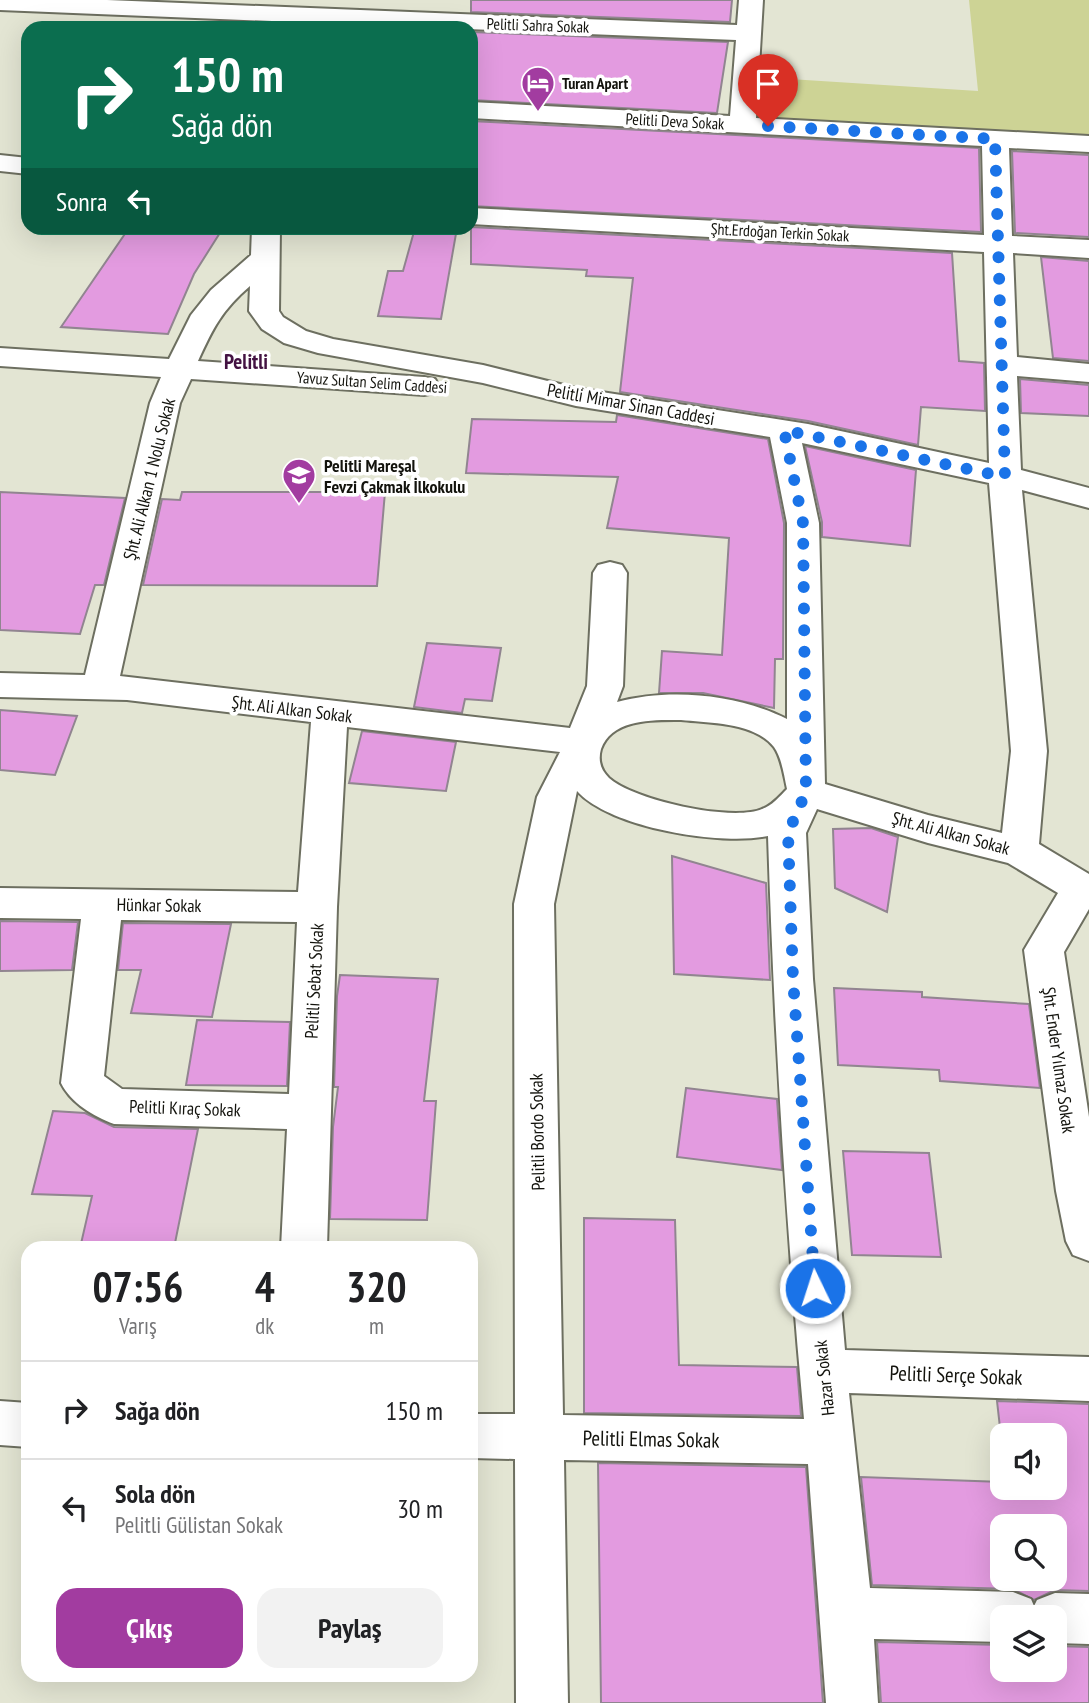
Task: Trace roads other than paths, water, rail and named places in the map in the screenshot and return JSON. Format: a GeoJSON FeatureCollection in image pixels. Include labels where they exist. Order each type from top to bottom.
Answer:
{"type":"FeatureCollection","features":[{"type":"Feature","properties":{"kind":"street"},"geometry":{"type":"LineString","coordinates":[[743,124],[751,0]]}},
{"type":"Feature","properties":{"kind":"street","name":"Pelitli Sahra Sokak"},"geometry":{"type":"LineString","coordinates":[[0,3],[205,13],[432,10],[749,33]]}},
{"type":"Feature","properties":{"kind":"street","name":"Pelitli Deva Sokak"},"geometry":{"type":"LineString","coordinates":[[478,110],[1089,144]]}},
{"type":"Feature","properties":{"kind":"street"},"geometry":{"type":"LineString","coordinates":[[995,139],[1005,477],[1029,751],[1019,851]]}},
{"type":"Feature","properties":{"kind":"street","name":"Şht.Erdoğan Terkin Sokak"},"geometry":{"type":"LineString","coordinates":[[478,216],[1089,249]]}},
{"type":"Feature","properties":{"kind":"street","name":"Şht. Ali Alkan 1 Nolu Sokak"},"geometry":{"type":"LineString","coordinates":[[100,687],[165,403],[201,321],[265,243]]}},
{"type":"Feature","properties":{"kind":"street","name":"Pelitli Mimar Sinan Caddesi"},"geometry":{"type":"LineString","coordinates":[[265,243],[264,311],[272,323],[295,337],[329,347],[483,374],[576,397],[784,430],[1005,477],[1089,498]]}},
{"type":"Feature","properties":{"kind":"street","name":"Yavuz Sultan Selim Caddesi"},"geometry":{"type":"LineString","coordinates":[[0,357],[576,397]]}},
{"type":"Feature","properties":{"kind":"street"},"geometry":{"type":"LineString","coordinates":[[1002,365],[1089,373]]}},
{"type":"Feature","properties":{"kind":"street","name":"Hazar Sokak"},"geometry":{"type":"LineString","coordinates":[[784,430],[803,523],[806,792],[788,833],[793,979],[852,1703]]}},
{"type":"Feature","properties":{"kind":"street","name":"Pelitli Bordo Sokak"},"geometry":{"type":"LineString","coordinates":[[542,1703],[534,904],[556,797],[583,743],[605,686],[610,573]]}},
{"type":"Feature","properties":{"kind":"street","name":"Şht. Ali Alkan Sokak"},"geometry":{"type":"LineString","coordinates":[[0,685],[127,688],[583,743]]}},
{"type":"Feature","properties":{"kind":"street"},"geometry":{"type":"LineString","coordinates":[[681,707],[738,714],[784,736],[800,766],[806,792],[772,822],[750,826],[728,827],[656,814],[599,790],[587,777],[580,762],[583,743],[592,728],[609,718],[640,708],[681,707]]}},
{"type":"Feature","properties":{"kind":"street","name":"Pelitli Sebat Sokak"},"geometry":{"type":"LineString","coordinates":[[303,1241],[317,907],[330,714]]}},
{"type":"Feature","properties":{"kind":"street","name":"Şht. Ali Alkan Sokak"},"geometry":{"type":"LineString","coordinates":[[806,792],[928,829],[1019,851],[1085,890]]}},
{"type":"Feature","properties":{"kind":"street","name":"Şht. Ender Yılmaz Sokak"},"geometry":{"type":"LineString","coordinates":[[1085,890],[1044,950],[1078,1191],[1089,1241]]}},
{"type":"Feature","properties":{"kind":"street","name":"Hünkar Sokak"},"geometry":{"type":"LineString","coordinates":[[0,903],[317,907]]}},
{"type":"Feature","properties":{"kind":"street","name":"Pelitli Kıraç Sokak"},"geometry":{"type":"LineString","coordinates":[[103,904],[82,1083],[114,1106],[308,1112]]}},
{"type":"Feature","properties":{"kind":"street","name":"Pelitli Serçe Sokak"},"geometry":{"type":"LineString","coordinates":[[824,1371],[1089,1379]]}},
{"type":"Feature","properties":{"kind":"street"},"geometry":{"type":"LineString","coordinates":[[0,1423],[21,1424]]}},
{"type":"Feature","properties":{"kind":"street","name":"Pelitli Elmas Sokak"},"geometry":{"type":"LineString","coordinates":[[478,1436],[831,1442]]}},
{"type":"Feature","properties":{"kind":"street"},"geometry":{"type":"LineString","coordinates":[[846,1613],[990,1616]]}},
{"type":"Feature","properties":{"kind":"street"},"geometry":{"type":"LineString","coordinates":[[1067,1618],[1089,1619]]}},
{"type":"Feature","properties":{"kind":"place","name":"Turan Apart"},"geometry":{"type":"Point","coordinates":[538,113]}},
{"type":"Feature","properties":{"kind":"place","name":"Pelitli Mareşal Fevzi Çakmak İlkokulu"},"geometry":{"type":"Point","coordinates":[299,505]}},
{"type":"Feature","properties":{"kind":"district","name":"Pelitli"},"geometry":{"type":"Point","coordinates":[246,361]}}]}
